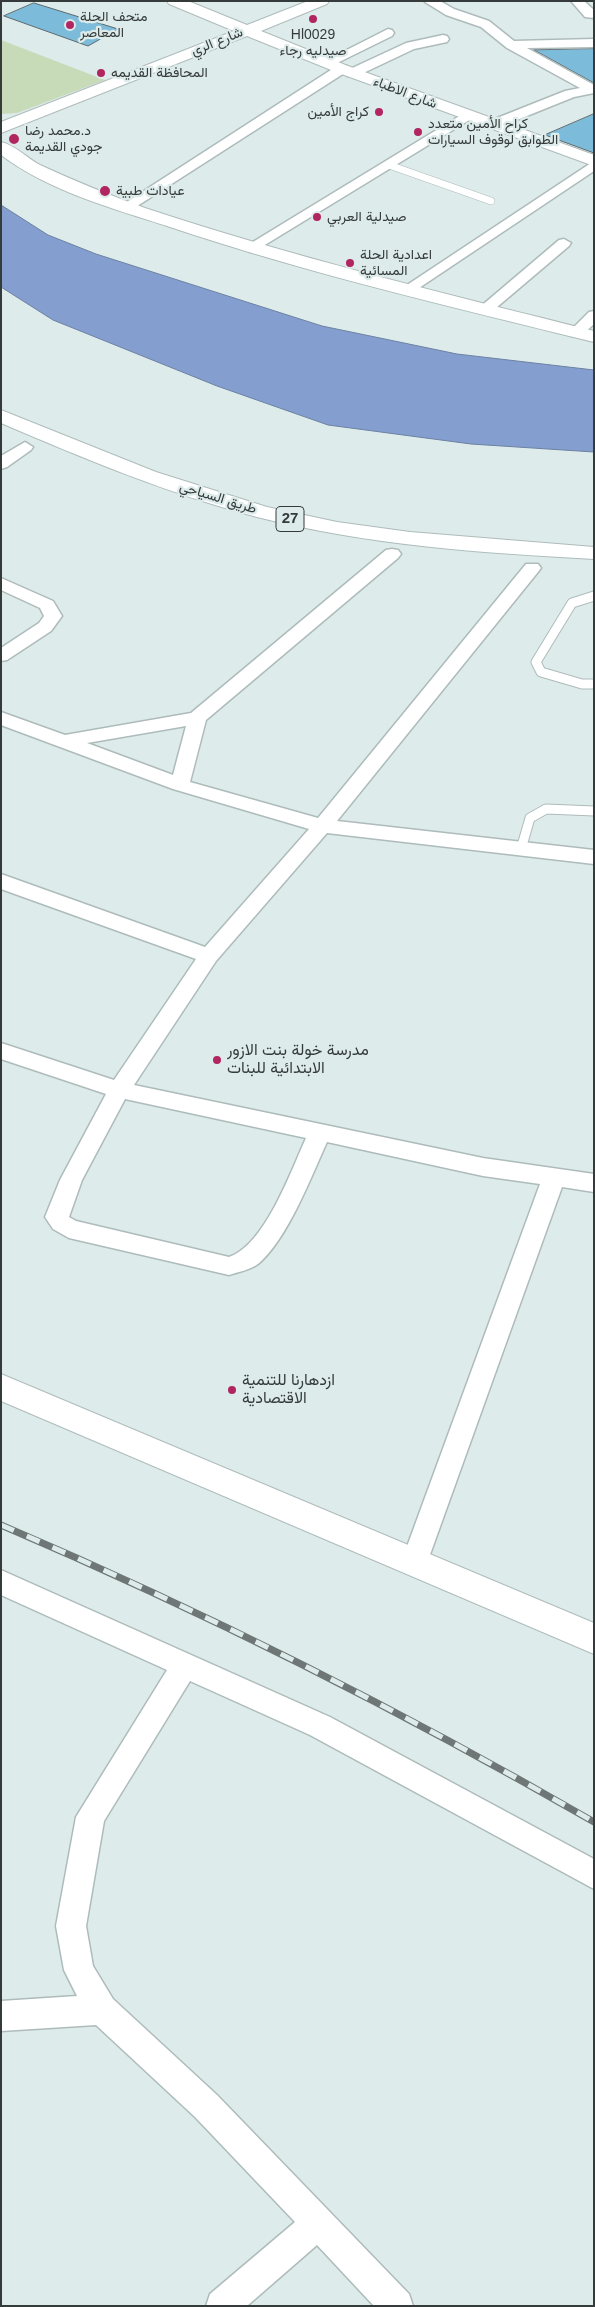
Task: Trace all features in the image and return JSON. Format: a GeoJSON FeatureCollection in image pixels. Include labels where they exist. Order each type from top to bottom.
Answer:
{"type":"FeatureCollection","features":[{"type":"Feature","properties":{"kind":"street","name":"شارع الاطباء"},"geometry":{"type":"LineString","coordinates":[[174,1],[347,71],[466,116],[594,161]]}},
{"type":"Feature","properties":{"kind":"street","name":"شارع الري"},"geometry":{"type":"LineString","coordinates":[[1,128],[322,1]]}},
{"type":"Feature","properties":{"kind":"street"},"geometry":{"type":"LineString","coordinates":[[434,1],[431,2],[450,12],[486,24],[511,45],[592,89]]}},
{"type":"Feature","properties":{"kind":"street"},"geometry":{"type":"LineString","coordinates":[[577,1],[589,14],[594,14]]}},
{"type":"Feature","properties":{"kind":"street"},"geometry":{"type":"LineString","coordinates":[[327,63],[388,33]]}},
{"type":"Feature","properties":{"kind":"street"},"geometry":{"type":"LineString","coordinates":[[126,207],[347,71],[410,46],[443,39]]}},
{"type":"Feature","properties":{"kind":"street"},"geometry":{"type":"LineString","coordinates":[[511,45],[594,43]]}},
{"type":"Feature","properties":{"kind":"street"},"geometry":{"type":"LineString","coordinates":[[492,125],[555,99],[592,89]]}},
{"type":"Feature","properties":{"kind":"street"},"geometry":{"type":"LineString","coordinates":[[250,248],[389,165],[466,116]]}},
{"type":"Feature","properties":{"kind":"street"},"geometry":{"type":"LineString","coordinates":[[1,147],[28,165],[79,190],[250,248],[594,337]]}},
{"type":"Feature","properties":{"kind":"street"},"geometry":{"type":"LineString","coordinates":[[408,290],[594,165]]}},
{"type":"Feature","properties":{"kind":"street"},"geometry":{"type":"LineString","coordinates":[[486,310],[564,243]]}},
{"type":"Feature","properties":{"kind":"street"},"geometry":{"type":"LineString","coordinates":[[576,333],[594,315]]}},
{"type":"Feature","properties":{"kind":"street","name":"طريق السياحي"},"geometry":{"type":"LineString","coordinates":[[1,416],[167,482],[278,516],[347,530],[397,536],[534,550],[594,553]]}},
{"type":"Feature","properties":{"kind":"street","name":"طريق السياحي"},"geometry":{"type":"LineString","coordinates":[[1,436],[25,447],[193,511],[266,532],[392,554],[532,568],[594,571]]}},
{"type":"Feature","properties":{"kind":"street"},"geometry":{"type":"LineString","coordinates":[[1,464],[25,447]]}},
{"type":"Feature","properties":{"kind":"street"},"geometry":{"type":"LineString","coordinates":[[227,521],[242,514],[242,506]]}},
{"type":"Feature","properties":{"kind":"street"},"geometry":{"type":"LineString","coordinates":[[266,532],[262,528],[264,524],[278,516]]}},
{"type":"Feature","properties":{"kind":"street"},"geometry":{"type":"LineString","coordinates":[[65,741],[197,718],[392,554]]}},
{"type":"Feature","properties":{"kind":"street"},"geometry":{"type":"LineString","coordinates":[[320,1132],[300,1177],[264,1242],[249,1258],[229,1266],[69,1229],[57,1217],[71,1180],[119,1090],[209,956],[322,826],[532,568]]}},
{"type":"Feature","properties":{"kind":"street"},"geometry":{"type":"LineString","coordinates":[[1,583],[46,605],[53,616],[45,627],[1,656]]}},
{"type":"Feature","properties":{"kind":"street"},"geometry":{"type":"LineString","coordinates":[[1,718],[180,785],[322,826],[594,857]]}},
{"type":"Feature","properties":{"kind":"street"},"geometry":{"type":"LineString","coordinates":[[180,785],[197,718]]}},
{"type":"Feature","properties":{"kind":"street"},"geometry":{"type":"LineString","coordinates":[[1,881],[209,956]]}},
{"type":"Feature","properties":{"kind":"street"},"geometry":{"type":"LineString","coordinates":[[1,1052],[119,1090],[483,1167],[594,1183]]}},
{"type":"Feature","properties":{"kind":"street"},"geometry":{"type":"LineString","coordinates":[[414,1563],[554,1178]]}},
{"type":"Feature","properties":{"kind":"street"},"geometry":{"type":"LineString","coordinates":[[1,1387],[594,1639]]}},
{"type":"Feature","properties":{"kind":"street"},"geometry":{"type":"LineString","coordinates":[[1,1582],[320,1726],[594,1875]]}},
{"type":"Feature","properties":{"kind":"street"},"geometry":{"type":"LineString","coordinates":[[185,1664],[90,1817],[71,1926],[79,1970],[102,2010],[206,2106],[397,2306]]}},
{"type":"Feature","properties":{"kind":"street"},"geometry":{"type":"LineString","coordinates":[[1,2016],[102,2010]]}},
{"type":"Feature","properties":{"kind":"street"},"geometry":{"type":"LineString","coordinates":[[222,2306],[318,2223]]}},
{"type":"Feature","properties":{"kind":"lane"},"geometry":{"type":"LineString","coordinates":[[389,165],[491,201]]}},
{"type":"Feature","properties":{"kind":"lane"},"geometry":{"type":"LineString","coordinates":[[594,596],[572,603],[536,662],[541,672],[582,684],[594,684]]}},
{"type":"Feature","properties":{"kind":"lane"},"geometry":{"type":"LineString","coordinates":[[520,849],[530,818],[546,810],[594,812]]}},
{"type":"Feature","properties":{"kind":"green space"},"geometry":{"type":"Polygon","coordinates":[[[1,40],[105,80],[17,113],[1,114],[1,40]]]}},
{"type":"Feature","properties":{"kind":"water"},"geometry":{"type":"Polygon","coordinates":[[[1,205],[48,235],[96,254],[322,326],[457,354],[594,370],[594,452],[471,444],[328,425],[217,386],[53,320],[1,287],[1,205]]]}},
{"type":"Feature","properties":{"kind":"building","name":"متحف الحلة المعاصر"},"geometry":{"type":"Polygon","coordinates":[[[34,3],[118,29],[88,46],[4,16],[34,3]]]}},
{"type":"Feature","properties":{"kind":"building"},"geometry":{"type":"Polygon","coordinates":[[[594,49],[594,83],[534,50],[594,49]]]}},
{"type":"Feature","properties":{"kind":"building"},"geometry":{"type":"Polygon","coordinates":[[[594,114],[594,153],[545,135],[594,114]]]}},
{"type":"Feature","properties":{"kind":"railway"},"geometry":{"type":"LineString","coordinates":[[1,1525],[153,1592],[302,1664],[449,1741],[594,1822]]}},
{"type":"Feature","properties":{"kind":"place","name":"Hl0029 صيدليه رجاء"},"geometry":{"type":"Point","coordinates":[313,19]}},
{"type":"Feature","properties":{"kind":"place","name":"متحف الحلة المعاصر"},"geometry":{"type":"Point","coordinates":[70,25]}},
{"type":"Feature","properties":{"kind":"place","name":"المحافظة القديمه"},"geometry":{"type":"Point","coordinates":[101,73]}},
{"type":"Feature","properties":{"kind":"place","name":"كراج الأمين"},"geometry":{"type":"Point","coordinates":[379,112]}},
{"type":"Feature","properties":{"kind":"place","name":"كراح الأمين متعدد الطوابق لوقوف السيارات"},"geometry":{"type":"Point","coordinates":[418,132]}},
{"type":"Feature","properties":{"kind":"place","name":"د.محمد رضا جودي القديمة"},"geometry":{"type":"Point","coordinates":[14,139]}},
{"type":"Feature","properties":{"kind":"place","name":"عيادات طبية"},"geometry":{"type":"Point","coordinates":[105,191]}},
{"type":"Feature","properties":{"kind":"place","name":"صيدلية العربي"},"geometry":{"type":"Point","coordinates":[317,217]}},
{"type":"Feature","properties":{"kind":"place","name":"اعدادية الحلة المسائية"},"geometry":{"type":"Point","coordinates":[350,263]}},
{"type":"Feature","properties":{"kind":"place","name":"مدرسة خولة بنت الازور الابتدائية للبنات"},"geometry":{"type":"Point","coordinates":[217,1060]}},
{"type":"Feature","properties":{"kind":"place","name":"ازدهارنا للتنمية الاقتصادية"},"geometry":{"type":"Point","coordinates":[232,1390]}}]}
